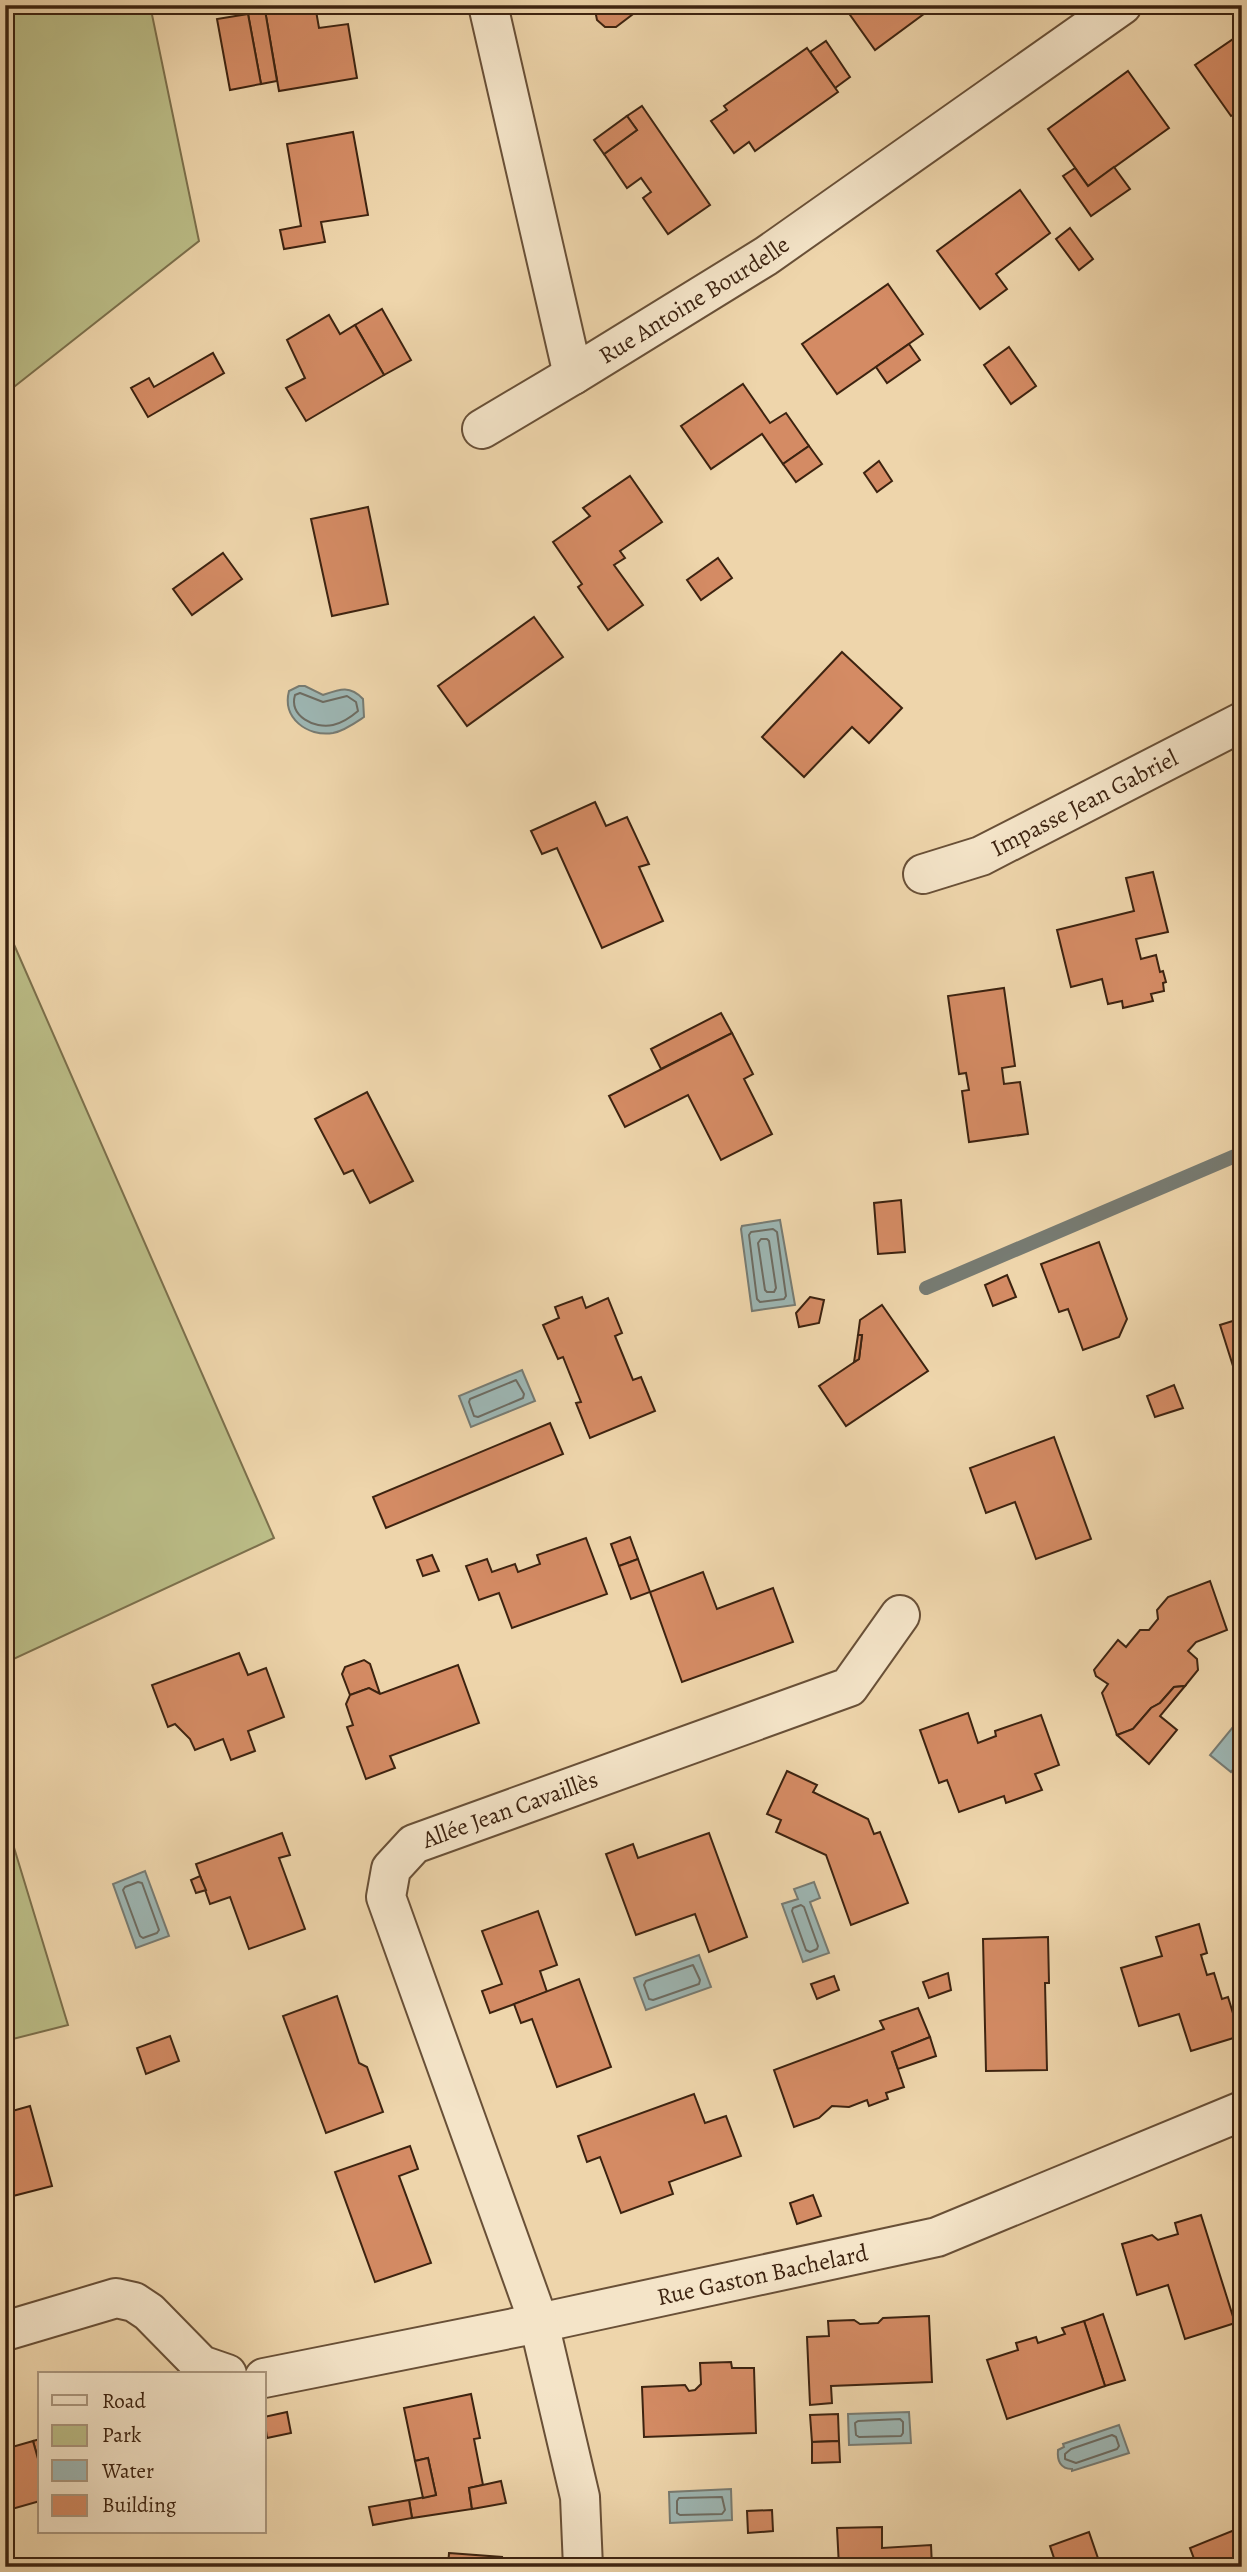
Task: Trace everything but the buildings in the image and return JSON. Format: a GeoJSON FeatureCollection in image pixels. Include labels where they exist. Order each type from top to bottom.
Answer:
{"type":"FeatureCollection","features":[{"type":"Feature","properties":{"kind":"street","name":"Rue Antoine Bourdelle"},"geometry":{"type":"LineString","coordinates":[[488,5],[573,375],[766,256],[1122,5]]}},
{"type":"Feature","properties":{"kind":"street"},"geometry":{"type":"LineString","coordinates":[[482,429],[573,375]]}},
{"type":"Feature","properties":{"kind":"street","name":"Impasse Jean Gabriel"},"geometry":{"type":"LineString","coordinates":[[923,874],[981,856],[1242,722]]}},
{"type":"Feature","properties":{"kind":"street","name":"Allée Jean Cavaillès"},"geometry":{"type":"LineString","coordinates":[[583,2567],[580,2497],[539,2323],[386,1897],[391,1869],[414,1844],[849,1686],[900,1615]]}},
{"type":"Feature","properties":{"kind":"street","name":"Rue Gaston Bachelard"},"geometry":{"type":"LineString","coordinates":[[266,2378],[539,2323],[937,2237],[1242,2111]]}},
{"type":"Feature","properties":{"kind":"street"},"geometry":{"type":"LineString","coordinates":[[5,2331],[116,2298],[134,2302],[149,2312],[201,2365],[221,2372]]}},
{"type":"Feature","properties":{"kind":"green space"},"geometry":{"type":"Polygon","coordinates":[[[5,5],[150,5],[199,241],[5,394],[5,5]]]}},
{"type":"Feature","properties":{"kind":"green space"},"geometry":{"type":"Polygon","coordinates":[[[5,924],[274,1538],[5,1663],[5,924]]]}},
{"type":"Feature","properties":{"kind":"green space"},"geometry":{"type":"Polygon","coordinates":[[[5,1818],[68,2025],[5,2041],[5,1818]]]}},
{"type":"Feature","properties":{"kind":"water"},"geometry":{"type":"Polygon","coordinates":[[[305,686],[323,695],[340,690],[354,692],[363,699],[364,717],[333,733],[306,729],[289,710],[289,691],[305,686]]]}},
{"type":"Feature","properties":{"kind":"water"},"geometry":{"type":"Polygon","coordinates":[[[780,1220],[795,1305],[752,1311],[741,1229],[742,1226],[780,1220]]]}},
{"type":"Feature","properties":{"kind":"water"},"geometry":{"type":"Polygon","coordinates":[[[522,1370],[535,1401],[471,1427],[459,1396],[522,1370]]]}},
{"type":"Feature","properties":{"kind":"water"},"geometry":{"type":"Polygon","coordinates":[[[1242,1716],[1242,1759],[1231,1772],[1210,1755],[1242,1716]]]}},
{"type":"Feature","properties":{"kind":"water"},"geometry":{"type":"Polygon","coordinates":[[[145,1871],[169,1936],[136,1948],[113,1884],[145,1871]]]}},
{"type":"Feature","properties":{"kind":"water"},"geometry":{"type":"Polygon","coordinates":[[[814,1882],[820,1898],[810,1902],[829,1953],[803,1962],[782,1904],[798,1899],[794,1889],[814,1882]]]}},
{"type":"Feature","properties":{"kind":"water"},"geometry":{"type":"Polygon","coordinates":[[[699,1955],[711,1987],[646,2010],[634,1978],[699,1955]]]}},
{"type":"Feature","properties":{"kind":"water"},"geometry":{"type":"Polygon","coordinates":[[[909,2412],[911,2443],[849,2445],[848,2414],[909,2412]]]}},
{"type":"Feature","properties":{"kind":"water"},"geometry":{"type":"Polygon","coordinates":[[[1119,2425],[1129,2453],[1072,2471],[1060,2463],[1058,2450],[1064,2447],[1063,2444],[1119,2425]]]}},
{"type":"Feature","properties":{"kind":"water"},"geometry":{"type":"Polygon","coordinates":[[[731,2489],[732,2520],[670,2523],[669,2492],[731,2489]]]}},
{"type":"Feature","properties":{"kind":"waterway"},"geometry":{"type":"LineString","coordinates":[[926,1288],[1242,1153]]}}]}
